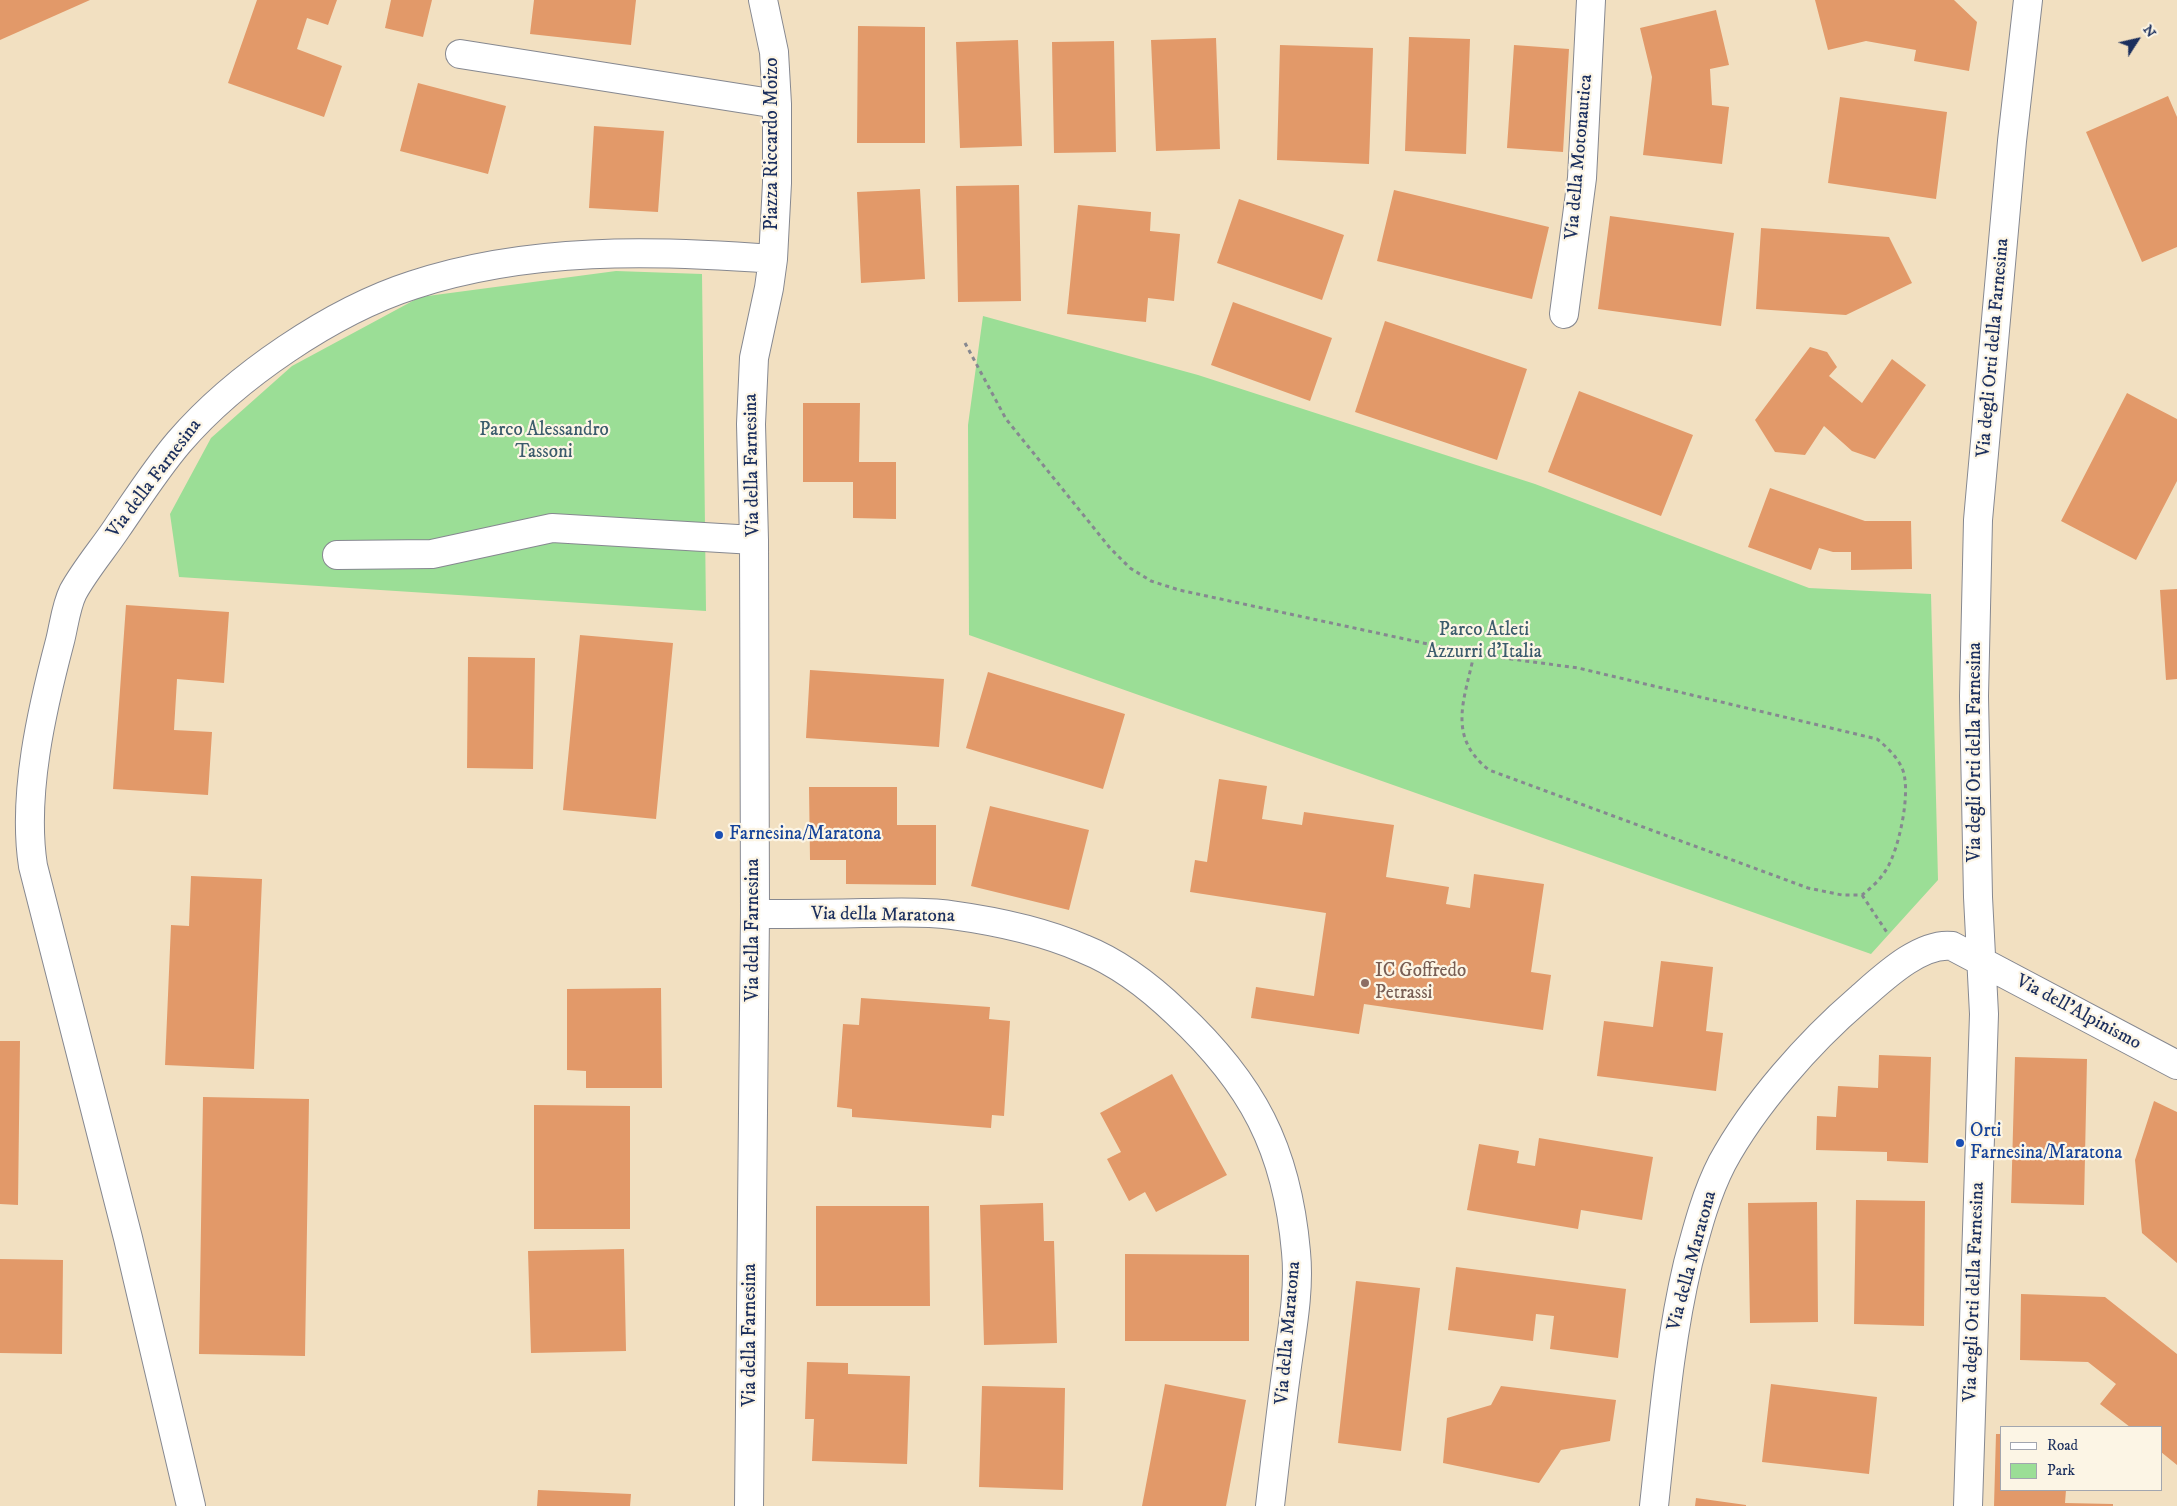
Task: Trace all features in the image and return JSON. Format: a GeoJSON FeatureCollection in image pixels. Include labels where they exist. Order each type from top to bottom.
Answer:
{"type":"FeatureCollection","features":[{"type":"Feature","properties":{"kind":"street","name":"Piazza Riccardo Moizo"},"geometry":{"type":"LineString","coordinates":[[763,0],[774,52],[777,104],[777,183],[773,259]]}},
{"type":"Feature","properties":{"kind":"street","name":"Via della Motonautica"},"geometry":{"type":"LineString","coordinates":[[1564,314],[1582,178],[1591,0]]}},
{"type":"Feature","properties":{"kind":"street","name":"Via degli Orti della Farnesina"},"geometry":{"type":"LineString","coordinates":[[1968,1506],[1984,1014],[1978,896],[1974,696],[1978,520],[2012,141],[2028,0]]}},
{"type":"Feature","properties":{"kind":"street"},"geometry":{"type":"LineString","coordinates":[[460,54],[777,104]]}},
{"type":"Feature","properties":{"kind":"street","name":"Via della Farnesina"},"geometry":{"type":"LineString","coordinates":[[191,1506],[128,1238],[35,876],[30,849],[33,783],[42,717],[72,594],[159,467],[204,414],[264,365],[302,339],[374,301],[410,285],[489,266],[551,257],[599,254],[773,259],[753,368],[751,424],[754,540],[755,914],[750,1506]]}},
{"type":"Feature","properties":{"kind":"street"},"geometry":{"type":"LineString","coordinates":[[337,555],[432,554],[552,528],[754,540]]}},
{"type":"Feature","properties":{"kind":"street","name":"Via della Maratona"},"geometry":{"type":"LineString","coordinates":[[755,914],[903,913],[949,915],[994,923],[1060,940],[1101,957],[1134,977],[1158,995],[1218,1053],[1250,1099],[1270,1138],[1284,1181],[1296,1253],[1297,1284],[1270,1506]]}},
{"type":"Feature","properties":{"kind":"street","name":"Via della Maratona"},"geometry":{"type":"LineString","coordinates":[[1654,1506],[1675,1323],[1700,1220],[1722,1164],[1748,1122],[1810,1046],[1853,1004],[1906,962],[1934,946],[1942,945],[1952,946],[1981,960]]}},
{"type":"Feature","properties":{"kind":"street","name":"Via dell'Alpinismo"},"geometry":{"type":"LineString","coordinates":[[1981,960],[2177,1065]]}},
{"type":"Feature","properties":{"kind":"path"},"geometry":{"type":"LineString","coordinates":[[965,343],[1006,419],[1110,548],[1130,568],[1151,581],[1179,590],[1474,654],[1578,668],[1877,739],[1887,747],[1903,769],[1905,794],[1901,828],[1887,869],[1862,895],[1842,895],[1808,888],[1489,770],[1478,761],[1470,750],[1460,722],[1474,654]]}},
{"type":"Feature","properties":{"kind":"path"},"geometry":{"type":"LineString","coordinates":[[1862,895],[1906,962]]}},
{"type":"Feature","properties":{"kind":"green space","name":"Parco Alessandro Tassoni"},"geometry":{"type":"Polygon","coordinates":[[[616,271],[702,274],[706,611],[179,577],[170,514],[211,438],[292,366],[420,297],[616,271]]]}},
{"type":"Feature","properties":{"kind":"green space","name":"Parco Atleti Azzurri d'Italia"},"geometry":{"type":"Polygon","coordinates":[[[983,316],[1198,375],[1535,484],[1809,588],[1931,594],[1938,880],[1871,954],[969,635],[968,425],[983,316]]]}},
{"type":"Feature","properties":{"kind":"building"},"geometry":{"type":"Polygon","coordinates":[[[0,0],[90,0],[0,40],[0,0]]]}},
{"type":"Feature","properties":{"kind":"building"},"geometry":{"type":"Polygon","coordinates":[[[257,0],[337,0],[328,25],[307,18],[297,49],[342,66],[324,117],[228,83],[257,0]]]}},
{"type":"Feature","properties":{"kind":"building"},"geometry":{"type":"Polygon","coordinates":[[[391,0],[432,0],[423,37],[385,28],[391,0]]]}},
{"type":"Feature","properties":{"kind":"building"},"geometry":{"type":"Polygon","coordinates":[[[534,0],[636,0],[631,45],[530,34],[534,0]]]}},
{"type":"Feature","properties":{"kind":"building"},"geometry":{"type":"Polygon","coordinates":[[[1815,0],[1954,0],[1977,22],[1969,71],[1914,61],[1916,50],[1866,41],[1828,50],[1815,0]]]}},
{"type":"Feature","properties":{"kind":"building"},"geometry":{"type":"Polygon","coordinates":[[[1716,10],[1729,65],[1710,69],[1712,105],[1729,107],[1722,164],[1643,155],[1652,77],[1640,28],[1716,10]]]}},
{"type":"Feature","properties":{"kind":"building"},"geometry":{"type":"Polygon","coordinates":[[[858,26],[925,27],[925,143],[857,143],[858,26]]]}},
{"type":"Feature","properties":{"kind":"building"},"geometry":{"type":"Polygon","coordinates":[[[1409,37],[1470,39],[1466,154],[1405,151],[1409,37]]]}},
{"type":"Feature","properties":{"kind":"building"},"geometry":{"type":"Polygon","coordinates":[[[1216,38],[1220,149],[1156,151],[1151,40],[1216,38]]]}},
{"type":"Feature","properties":{"kind":"building"},"geometry":{"type":"Polygon","coordinates":[[[1018,40],[1022,146],[960,148],[956,42],[1018,40]]]}},
{"type":"Feature","properties":{"kind":"building"},"geometry":{"type":"Polygon","coordinates":[[[1114,41],[1116,152],[1054,153],[1052,42],[1114,41]]]}},
{"type":"Feature","properties":{"kind":"building"},"geometry":{"type":"Polygon","coordinates":[[[1280,45],[1373,48],[1369,164],[1277,160],[1280,45]]]}},
{"type":"Feature","properties":{"kind":"building"},"geometry":{"type":"Polygon","coordinates":[[[1514,45],[1569,49],[1563,152],[1507,148],[1514,45]]]}},
{"type":"Feature","properties":{"kind":"building"},"geometry":{"type":"Polygon","coordinates":[[[418,83],[506,106],[488,174],[400,151],[418,83]]]}},
{"type":"Feature","properties":{"kind":"building"},"geometry":{"type":"Polygon","coordinates":[[[2168,96],[2177,117],[2177,247],[2142,262],[2086,132],[2168,96]]]}},
{"type":"Feature","properties":{"kind":"building"},"geometry":{"type":"Polygon","coordinates":[[[1840,97],[1947,112],[1936,199],[1828,183],[1840,97]]]}},
{"type":"Feature","properties":{"kind":"building"},"geometry":{"type":"Polygon","coordinates":[[[594,126],[664,131],[658,212],[589,208],[594,126]]]}},
{"type":"Feature","properties":{"kind":"building"},"geometry":{"type":"Polygon","coordinates":[[[1019,185],[1021,301],[958,302],[956,186],[1019,185]]]}},
{"type":"Feature","properties":{"kind":"building"},"geometry":{"type":"Polygon","coordinates":[[[920,189],[925,279],[861,283],[857,192],[920,189]]]}},
{"type":"Feature","properties":{"kind":"building"},"geometry":{"type":"Polygon","coordinates":[[[1394,190],[1549,227],[1532,299],[1377,261],[1394,190]]]}},
{"type":"Feature","properties":{"kind":"building"},"geometry":{"type":"Polygon","coordinates":[[[1239,199],[1344,235],[1322,300],[1217,263],[1239,199]]]}},
{"type":"Feature","properties":{"kind":"building"},"geometry":{"type":"Polygon","coordinates":[[[1078,205],[1151,212],[1150,231],[1180,234],[1174,301],[1148,298],[1146,322],[1067,314],[1078,205]]]}},
{"type":"Feature","properties":{"kind":"building"},"geometry":{"type":"Polygon","coordinates":[[[1610,216],[1734,233],[1721,326],[1598,309],[1610,216]]]}},
{"type":"Feature","properties":{"kind":"building"},"geometry":{"type":"Polygon","coordinates":[[[1761,228],[1889,237],[1912,283],[1846,315],[1756,309],[1761,228]]]}},
{"type":"Feature","properties":{"kind":"building"},"geometry":{"type":"Polygon","coordinates":[[[1233,302],[1332,338],[1310,401],[1211,365],[1233,302]]]}},
{"type":"Feature","properties":{"kind":"building"},"geometry":{"type":"Polygon","coordinates":[[[1385,321],[1527,369],[1497,460],[1355,412],[1385,321]]]}},
{"type":"Feature","properties":{"kind":"building"},"geometry":{"type":"Polygon","coordinates":[[[1810,347],[1827,352],[1837,367],[1829,376],[1862,403],[1892,359],[1926,385],[1875,459],[1852,451],[1824,426],[1805,455],[1775,452],[1755,420],[1810,347]]]}},
{"type":"Feature","properties":{"kind":"building"},"geometry":{"type":"Polygon","coordinates":[[[1579,391],[1693,435],[1661,516],[1548,472],[1579,391]]]}},
{"type":"Feature","properties":{"kind":"building"},"geometry":{"type":"Polygon","coordinates":[[[2127,393],[2177,419],[2177,481],[2136,560],[2061,521],[2127,393]]]}},
{"type":"Feature","properties":{"kind":"building"},"geometry":{"type":"Polygon","coordinates":[[[803,403],[860,403],[859,462],[896,462],[896,519],[853,518],[853,482],[803,482],[803,403]]]}},
{"type":"Feature","properties":{"kind":"building"},"geometry":{"type":"Polygon","coordinates":[[[1770,488],[1865,521],[1911,521],[1912,569],[1851,570],[1851,552],[1833,552],[1819,548],[1811,570],[1748,547],[1770,488]]]}},
{"type":"Feature","properties":{"kind":"building"},"geometry":{"type":"Polygon","coordinates":[[[2177,589],[2177,679],[2166,680],[2160,590],[2177,589]]]}},
{"type":"Feature","properties":{"kind":"building"},"geometry":{"type":"Polygon","coordinates":[[[126,605],[229,612],[224,683],[177,679],[174,730],[212,732],[208,795],[113,789],[126,605]]]}},
{"type":"Feature","properties":{"kind":"building"},"geometry":{"type":"Polygon","coordinates":[[[580,635],[673,643],[656,819],[563,810],[580,635]]]}},
{"type":"Feature","properties":{"kind":"building"},"geometry":{"type":"Polygon","coordinates":[[[468,657],[535,658],[533,769],[467,768],[468,657]]]}},
{"type":"Feature","properties":{"kind":"building"},"geometry":{"type":"Polygon","coordinates":[[[810,670],[944,679],[939,747],[806,738],[810,670]]]}},
{"type":"Feature","properties":{"kind":"building"},"geometry":{"type":"Polygon","coordinates":[[[988,672],[1125,714],[1103,789],[966,748],[988,672]]]}},
{"type":"Feature","properties":{"kind":"building"},"geometry":{"type":"Polygon","coordinates":[[[1219,779],[1267,786],[1262,819],[1302,825],[1304,812],[1394,825],[1386,877],[1449,887],[1446,904],[1470,908],[1474,874],[1544,884],[1531,972],[1551,975],[1543,1030],[1364,1004],[1359,1034],[1251,1018],[1256,987],[1314,996],[1326,913],[1190,892],[1195,860],[1207,862],[1219,779]]]}},
{"type":"Feature","properties":{"kind":"building"},"geometry":{"type":"Polygon","coordinates":[[[809,787],[897,787],[897,825],[936,825],[936,885],[846,884],[846,860],[810,860],[809,787]]]}},
{"type":"Feature","properties":{"kind":"building"},"geometry":{"type":"Polygon","coordinates":[[[990,806],[1089,830],[1069,910],[971,886],[990,806]]]}},
{"type":"Feature","properties":{"kind":"building"},"geometry":{"type":"Polygon","coordinates":[[[191,876],[262,879],[254,1069],[165,1065],[171,925],[189,926],[191,876]]]}},
{"type":"Feature","properties":{"kind":"building"},"geometry":{"type":"Polygon","coordinates":[[[1661,961],[1713,967],[1706,1031],[1723,1033],[1716,1091],[1597,1076],[1604,1021],[1653,1027],[1661,961]]]}},
{"type":"Feature","properties":{"kind":"building"},"geometry":{"type":"Polygon","coordinates":[[[661,988],[662,1088],[586,1088],[586,1071],[567,1070],[567,989],[661,988]]]}},
{"type":"Feature","properties":{"kind":"building"},"geometry":{"type":"Polygon","coordinates":[[[861,998],[990,1007],[989,1019],[1010,1021],[1004,1116],[992,1115],[991,1128],[852,1117],[852,1109],[837,1107],[843,1024],[859,1025],[861,998]]]}},
{"type":"Feature","properties":{"kind":"building"},"geometry":{"type":"Polygon","coordinates":[[[0,1041],[20,1041],[18,1205],[0,1204],[0,1041]]]}},
{"type":"Feature","properties":{"kind":"building"},"geometry":{"type":"Polygon","coordinates":[[[1879,1055],[1931,1057],[1928,1163],[1887,1161],[1887,1152],[1816,1150],[1817,1116],[1836,1117],[1838,1086],[1878,1088],[1879,1055]]]}},
{"type":"Feature","properties":{"kind":"building"},"geometry":{"type":"Polygon","coordinates":[[[2015,1057],[2087,1059],[2084,1205],[2011,1203],[2015,1057]]]}},
{"type":"Feature","properties":{"kind":"building"},"geometry":{"type":"Polygon","coordinates":[[[1172,1074],[1227,1175],[1156,1212],[1145,1192],[1129,1201],[1107,1159],[1121,1152],[1100,1113],[1172,1074]]]}},
{"type":"Feature","properties":{"kind":"building"},"geometry":{"type":"Polygon","coordinates":[[[203,1097],[309,1099],[305,1356],[199,1354],[203,1097]]]}},
{"type":"Feature","properties":{"kind":"building"},"geometry":{"type":"Polygon","coordinates":[[[2154,1101],[2177,1112],[2177,1263],[2142,1233],[2135,1160],[2154,1101]]]}},
{"type":"Feature","properties":{"kind":"building"},"geometry":{"type":"Polygon","coordinates":[[[534,1105],[630,1106],[630,1229],[534,1229],[534,1105]]]}},
{"type":"Feature","properties":{"kind":"building"},"geometry":{"type":"Polygon","coordinates":[[[1539,1138],[1653,1157],[1642,1220],[1581,1210],[1578,1229],[1467,1210],[1479,1144],[1519,1151],[1517,1163],[1535,1166],[1539,1138]]]}},
{"type":"Feature","properties":{"kind":"building"},"geometry":{"type":"Polygon","coordinates":[[[1856,1200],[1925,1201],[1924,1326],[1854,1324],[1856,1200]]]}},
{"type":"Feature","properties":{"kind":"building"},"geometry":{"type":"Polygon","coordinates":[[[1817,1202],[1818,1322],[1750,1323],[1748,1203],[1817,1202]]]}},
{"type":"Feature","properties":{"kind":"building"},"geometry":{"type":"Polygon","coordinates":[[[1043,1203],[1044,1241],[1054,1241],[1057,1343],[984,1345],[980,1205],[1043,1203]]]}},
{"type":"Feature","properties":{"kind":"building"},"geometry":{"type":"Polygon","coordinates":[[[816,1206],[929,1206],[930,1306],[816,1306],[816,1206]]]}},
{"type":"Feature","properties":{"kind":"building"},"geometry":{"type":"Polygon","coordinates":[[[624,1249],[626,1351],[531,1353],[528,1251],[624,1249]]]}},
{"type":"Feature","properties":{"kind":"building"},"geometry":{"type":"Polygon","coordinates":[[[1125,1254],[1249,1255],[1249,1341],[1125,1341],[1125,1254]]]}},
{"type":"Feature","properties":{"kind":"building"},"geometry":{"type":"Polygon","coordinates":[[[0,1259],[63,1260],[62,1354],[0,1353],[0,1259]]]}},
{"type":"Feature","properties":{"kind":"building"},"geometry":{"type":"Polygon","coordinates":[[[1456,1267],[1626,1289],[1618,1358],[1550,1349],[1554,1316],[1536,1314],[1533,1341],[1448,1330],[1456,1267]]]}},
{"type":"Feature","properties":{"kind":"building"},"geometry":{"type":"Polygon","coordinates":[[[1356,1281],[1420,1288],[1401,1451],[1338,1443],[1356,1281]]]}},
{"type":"Feature","properties":{"kind":"building"},"geometry":{"type":"Polygon","coordinates":[[[2021,1294],[2105,1297],[2177,1354],[2177,1465],[2162,1453],[2162,1426],[2129,1426],[2100,1404],[2116,1384],[2088,1362],[2020,1360],[2021,1294]]]}},
{"type":"Feature","properties":{"kind":"building"},"geometry":{"type":"Polygon","coordinates":[[[807,1362],[848,1363],[848,1374],[910,1376],[907,1464],[812,1461],[814,1419],[805,1419],[807,1362]]]}},
{"type":"Feature","properties":{"kind":"building"},"geometry":{"type":"Polygon","coordinates":[[[1165,1384],[1246,1400],[1226,1506],[1142,1506],[1165,1384]]]}},
{"type":"Feature","properties":{"kind":"building"},"geometry":{"type":"Polygon","coordinates":[[[1771,1384],[1877,1397],[1869,1474],[1762,1462],[1771,1384]]]}},
{"type":"Feature","properties":{"kind":"building"},"geometry":{"type":"Polygon","coordinates":[[[982,1386],[1065,1388],[1063,1490],[979,1487],[982,1386]]]}},
{"type":"Feature","properties":{"kind":"building"},"geometry":{"type":"Polygon","coordinates":[[[1501,1386],[1616,1400],[1610,1441],[1561,1450],[1539,1483],[1443,1463],[1447,1418],[1491,1405],[1501,1386]]]}},
{"type":"Feature","properties":{"kind":"building"},"geometry":{"type":"Polygon","coordinates":[[[1996,1434],[2000,1434],[2000,1491],[2066,1491],[2065,1503],[2113,1504],[2113,1506],[1994,1506],[1996,1434]]]}},
{"type":"Feature","properties":{"kind":"building"},"geometry":{"type":"Polygon","coordinates":[[[538,1490],[631,1494],[630,1506],[537,1506],[538,1490]]]}},
{"type":"Feature","properties":{"kind":"building"},"geometry":{"type":"Polygon","coordinates":[[[1696,1498],[1746,1505],[1746,1506],[1695,1506],[1696,1498]]]}},
{"type":"Feature","properties":{"kind":"place","name":"Farnesina/Maratona"},"geometry":{"type":"Point","coordinates":[719,835]}},
{"type":"Feature","properties":{"kind":"place","name":"IC Goffredo Petrassi"},"geometry":{"type":"Point","coordinates":[1365,983]}},
{"type":"Feature","properties":{"kind":"place","name":"Orti Farnesina/Maratona"},"geometry":{"type":"Point","coordinates":[1960,1143]}}]}
